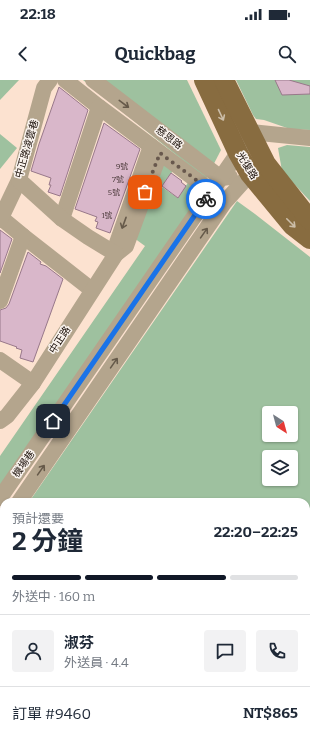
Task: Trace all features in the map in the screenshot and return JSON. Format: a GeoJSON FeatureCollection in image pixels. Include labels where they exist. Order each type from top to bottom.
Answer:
{"type":"FeatureCollection","features":[{"type":"Feature","properties":{"kind":"main road","name":"光復路"},"geometry":{"type":"LineString","coordinates":[[204,80],[238,153],[258,169],[310,220]]}},
{"type":"Feature","properties":{"kind":"main road","name":"光復路"},"geometry":{"type":"LineString","coordinates":[[224,80],[250,132],[258,169],[292,224],[310,239]]}},
{"type":"Feature","properties":{"kind":"street","name":"中正路凌雲巷"},"geometry":{"type":"LineString","coordinates":[[0,218],[19,180],[44,88],[50,80]]}},
{"type":"Feature","properties":{"kind":"street"},"geometry":{"type":"LineString","coordinates":[[65,80],[211,191]]}},
{"type":"Feature","properties":{"kind":"street","name":"慈恩路"},"geometry":{"type":"LineString","coordinates":[[93,80],[221,178]]}},
{"type":"Feature","properties":{"kind":"street"},"geometry":{"type":"LineString","coordinates":[[62,218],[99,107]]}},
{"type":"Feature","properties":{"kind":"street"},"geometry":{"type":"LineString","coordinates":[[250,132],[310,138]]}},
{"type":"Feature","properties":{"kind":"street","name":"機場巷"},"geometry":{"type":"LineString","coordinates":[[0,498],[221,178],[250,132]]}},
{"type":"Feature","properties":{"kind":"street","name":"中正路"},"geometry":{"type":"LineString","coordinates":[[0,421],[7,416],[33,383],[116,254],[126,246],[156,150]]}},
{"type":"Feature","properties":{"kind":"street"},"geometry":{"type":"LineString","coordinates":[[221,178],[258,169]]}},
{"type":"Feature","properties":{"kind":"street","name":"機場巷"},"geometry":{"type":"LineString","coordinates":[[22,498],[224,203],[258,169]]}},
{"type":"Feature","properties":{"kind":"street"},"geometry":{"type":"LineString","coordinates":[[19,180],[62,218],[88,237],[116,254]]}},
{"type":"Feature","properties":{"kind":"street"},"geometry":{"type":"LineString","coordinates":[[0,218],[92,290]]}},
{"type":"Feature","properties":{"kind":"street"},"geometry":{"type":"LineString","coordinates":[[0,301],[23,236]]}},
{"type":"Feature","properties":{"kind":"street"},"geometry":{"type":"LineString","coordinates":[[177,241],[191,251]]}},
{"type":"Feature","properties":{"kind":"street"},"geometry":{"type":"LineString","coordinates":[[0,360],[33,383]]}},
{"type":"Feature","properties":{"kind":"green space"},"geometry":{"type":"Polygon","coordinates":[[[0,80],[19,80],[0,100],[0,80]]]}},
{"type":"Feature","properties":{"kind":"green space"},"geometry":{"type":"Polygon","coordinates":[[[83,80],[187,80],[221,150],[206,179],[83,80]]]}},
{"type":"Feature","properties":{"kind":"green space"},"geometry":{"type":"Polygon","coordinates":[[[236,80],[310,80],[310,130],[290,129],[264,120],[256,119],[236,80]]]}},
{"type":"Feature","properties":{"kind":"green space"},"geometry":{"type":"Polygon","coordinates":[[[0,134],[17,148],[0,169],[0,134]]]}},
{"type":"Feature","properties":{"kind":"green space"},"geometry":{"type":"Polygon","coordinates":[[[287,145],[310,147],[310,201],[282,171],[278,148],[287,145]]]}},
{"type":"Feature","properties":{"kind":"green space"},"geometry":{"type":"Polygon","coordinates":[[[165,162],[174,169],[162,187],[178,198],[189,181],[202,193],[0,486],[0,456],[145,246],[134,238],[157,169],[165,162]]]}},
{"type":"Feature","properties":{"kind":"green space"},"geometry":{"type":"Polygon","coordinates":[[[237,201],[310,257],[310,498],[32,498],[237,201]]]}},
{"type":"Feature","properties":{"kind":"building"},"geometry":{"type":"Polygon","coordinates":[[[275,80],[289,80],[310,86],[310,94],[282,95],[275,80]]]}},
{"type":"Feature","properties":{"kind":"building"},"geometry":{"type":"Polygon","coordinates":[[[59,87],[88,110],[60,196],[48,192],[51,185],[49,185],[51,178],[31,171],[59,87]]]}},
{"type":"Feature","properties":{"kind":"building"},"geometry":{"type":"Polygon","coordinates":[[[104,123],[140,149],[110,233],[96,228],[98,222],[95,221],[97,217],[75,209],[104,123]]]}},
{"type":"Feature","properties":{"kind":"building"},"geometry":{"type":"Polygon","coordinates":[[[171,173],[186,186],[178,198],[162,186],[171,173]]]}},
{"type":"Feature","properties":{"kind":"building"},"geometry":{"type":"Polygon","coordinates":[[[0,230],[12,239],[0,273],[0,230]]]}},
{"type":"Feature","properties":{"kind":"building"},"geometry":{"type":"Polygon","coordinates":[[[28,252],[41,262],[40,264],[46,266],[63,279],[33,362],[20,358],[22,350],[0,341],[0,310],[6,308],[9,304],[28,252]]]}},
{"type":"Feature","properties":{"kind":"way so far"},"geometry":{"type":"LineString","coordinates":[[145,192],[160,153],[211,191],[206,199]]}},
{"type":"Feature","properties":{"kind":"route"},"geometry":{"type":"LineString","coordinates":[[53,421],[206,199]]}}]}
